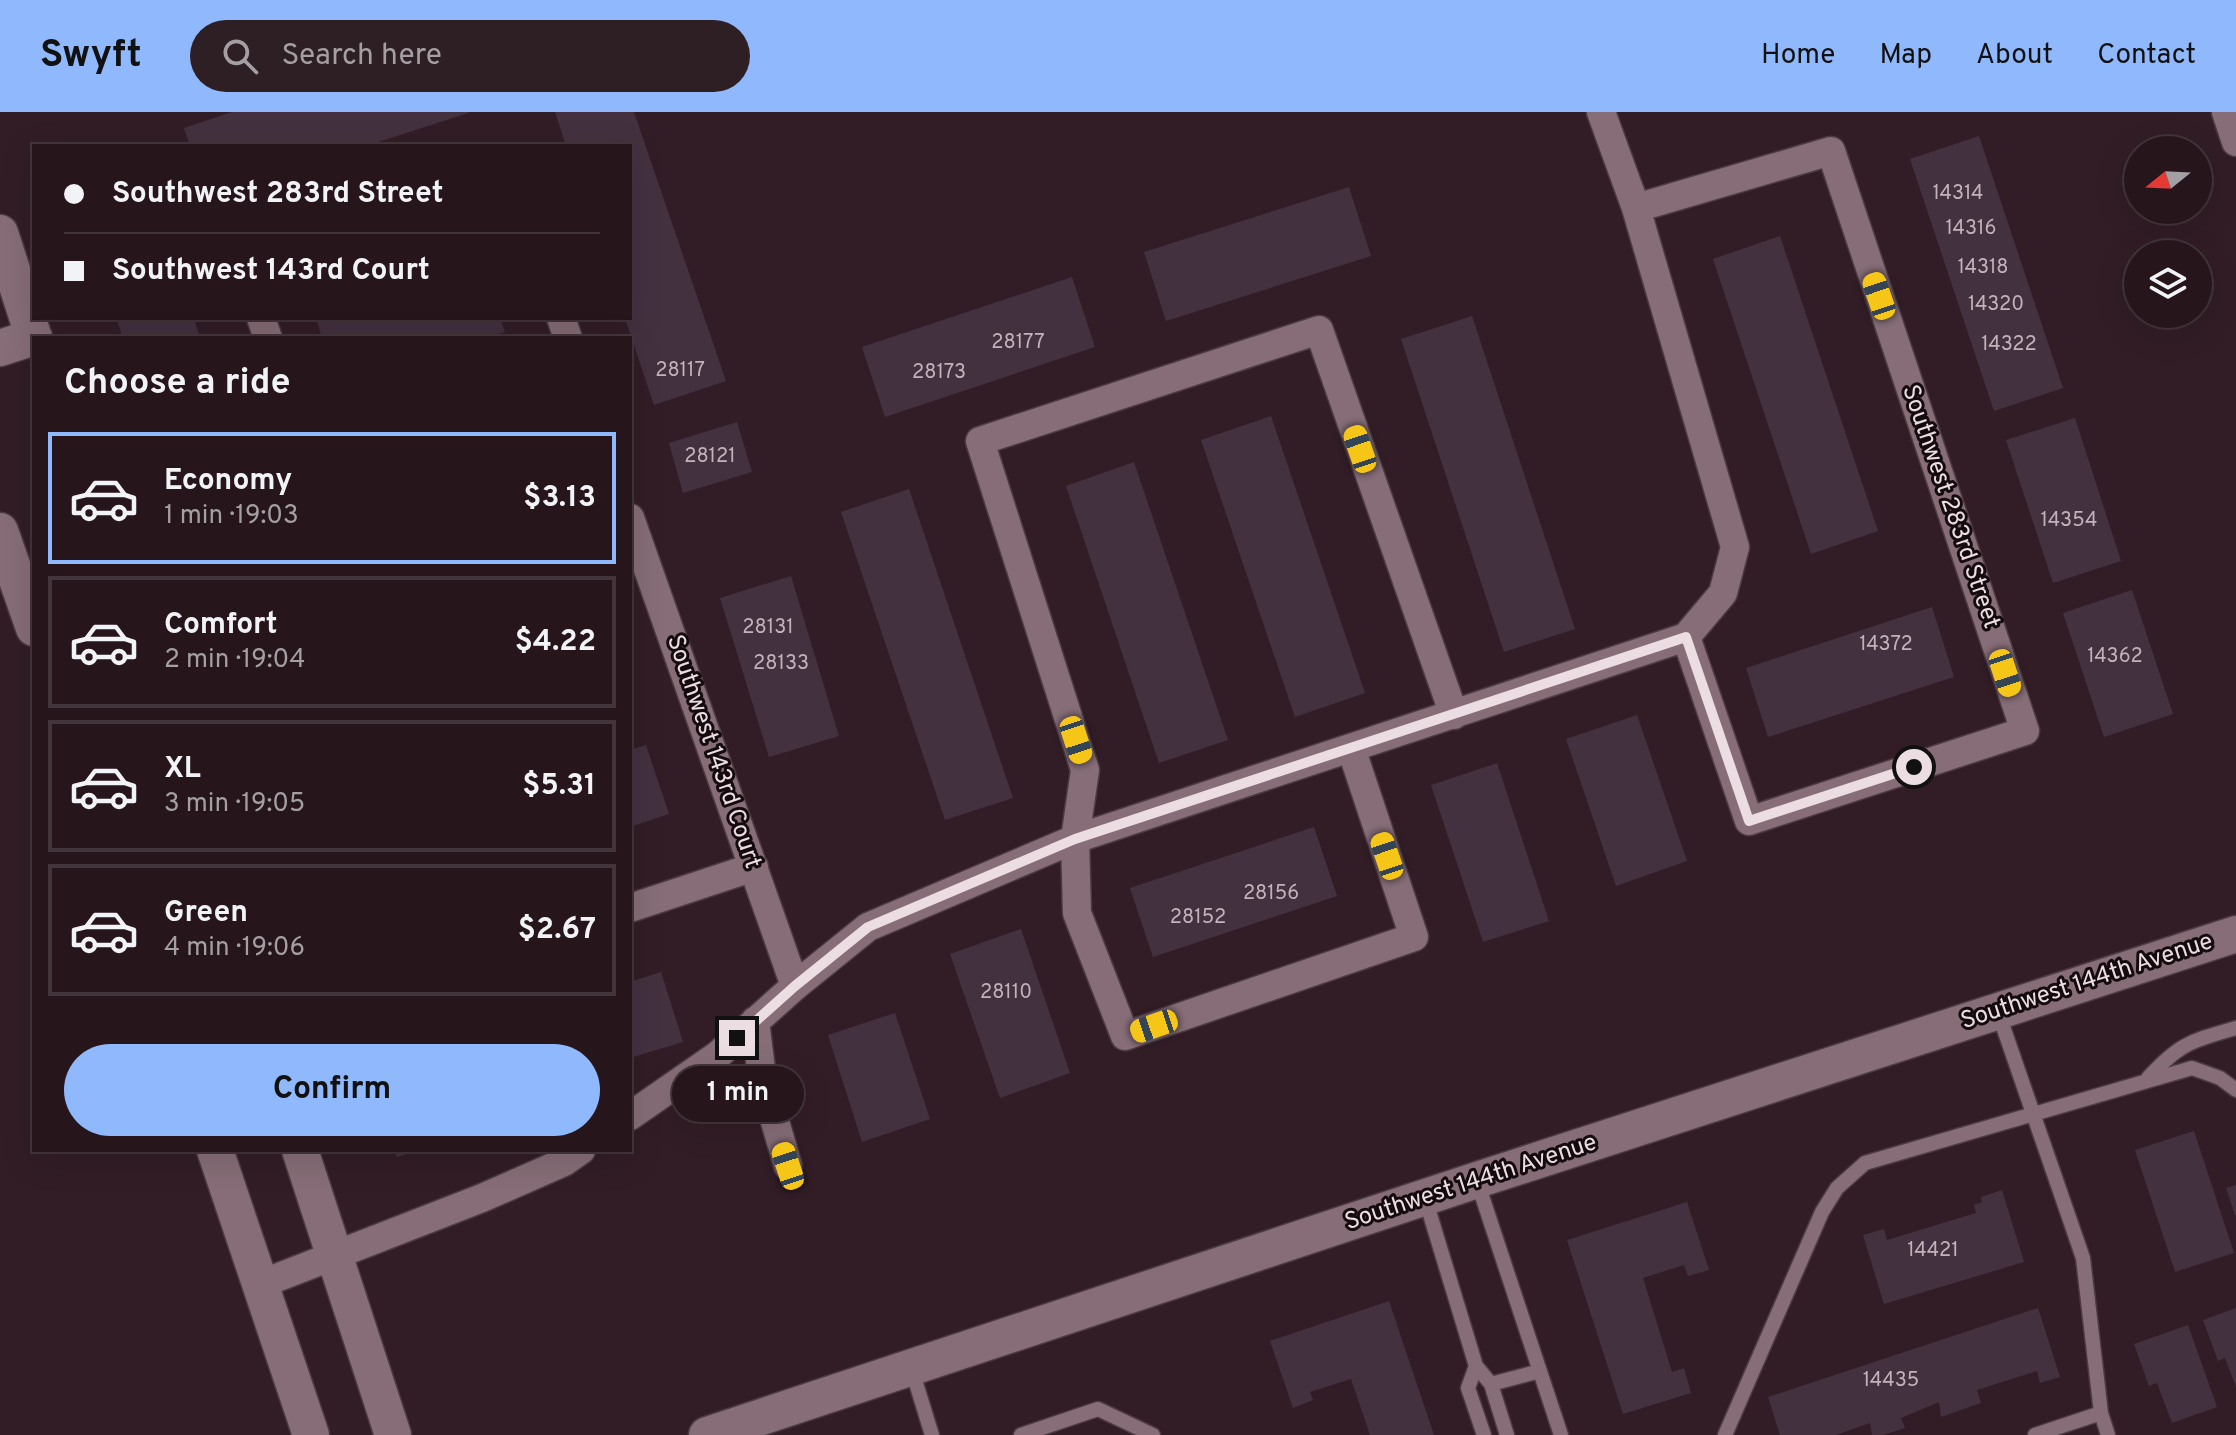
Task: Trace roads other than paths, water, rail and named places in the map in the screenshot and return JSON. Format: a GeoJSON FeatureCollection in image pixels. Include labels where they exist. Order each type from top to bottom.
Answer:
{"type":"FeatureCollection","features":[{"type":"Feature","properties":{"kind":"street"},"geometry":{"type":"LineString","coordinates":[[632,1115],[718,1055],[795,986],[868,927],[1075,839],[1686,637],[1723,593],[1735,547],[1636,208],[1601,112]]}},
{"type":"Feature","properties":{"kind":"street"},"geometry":{"type":"LineString","coordinates":[[2226,112],[2236,142]]}},
{"type":"Feature","properties":{"kind":"street","name":"Southwest 283rd Street"},"geometry":{"type":"LineString","coordinates":[[1636,208],[1831,151],[2025,731],[1749,821],[1686,637]]}},
{"type":"Feature","properties":{"kind":"street"},"geometry":{"type":"LineString","coordinates":[[0,233],[33,336]]}},
{"type":"Feature","properties":{"kind":"street"},"geometry":{"type":"LineString","coordinates":[[1351,748],[1414,937],[1125,1036],[1077,913],[1075,839],[1085,770],[980,441],[1319,330],[1454,715]]}},
{"type":"Feature","properties":{"kind":"street"},"geometry":{"type":"LineString","coordinates":[[0,348],[32,339]]}},
{"type":"Feature","properties":{"kind":"street","name":"Southwest 143rd Court"},"geometry":{"type":"LineString","coordinates":[[632,525],[795,986]]}},
{"type":"Feature","properties":{"kind":"street"},"geometry":{"type":"LineString","coordinates":[[0,531],[32,622]]}},
{"type":"Feature","properties":{"kind":"street"},"geometry":{"type":"LineString","coordinates":[[632,907],[754,867]]}},
{"type":"Feature","properties":{"kind":"street","name":"Southwest 144th Avenue"},"geometry":{"type":"LineString","coordinates":[[707,1435],[1477,1180],[2236,934]]}},
{"type":"Feature","properties":{"kind":"street"},"geometry":{"type":"LineString","coordinates":[[755,1021],[762,1077],[788,1166]]}},
{"type":"Feature","properties":{"kind":"street"},"geometry":{"type":"LineString","coordinates":[[216,1152],[311,1435]]}},
{"type":"Feature","properties":{"kind":"street"},"geometry":{"type":"LineString","coordinates":[[301,1152],[393,1435]]}},
{"type":"Feature","properties":{"kind":"street"},"geometry":{"type":"LineString","coordinates":[[261,1284],[482,1198],[569,1154]]}},
{"type":"Feature","properties":{"kind":"lane"},"geometry":{"type":"LineString","coordinates":[[1998,1010],[2083,1258],[2101,1413],[2108,1435]]}},
{"type":"Feature","properties":{"kind":"lane"},"geometry":{"type":"LineString","coordinates":[[2148,1079],[2170,1054],[2192,1041],[2236,1028]]}},
{"type":"Feature","properties":{"kind":"lane"},"geometry":{"type":"LineString","coordinates":[[1725,1435],[1822,1212],[1837,1188],[1865,1163],[2192,1068],[2220,1078],[2236,1090]]}},
{"type":"Feature","properties":{"kind":"lane"},"geometry":{"type":"LineString","coordinates":[[1477,1180],[1561,1435]]}},
{"type":"Feature","properties":{"kind":"lane"},"geometry":{"type":"LineString","coordinates":[[1425,1198],[1476,1366],[1491,1384],[1507,1435]]}},
{"type":"Feature","properties":{"kind":"lane"},"geometry":{"type":"LineString","coordinates":[[1476,1366],[1468,1388],[1484,1435]]}},
{"type":"Feature","properties":{"kind":"lane"},"geometry":{"type":"LineString","coordinates":[[911,1367],[932,1435]]}},
{"type":"Feature","properties":{"kind":"lane"},"geometry":{"type":"LineString","coordinates":[[1491,1384],[1540,1371]]}},
{"type":"Feature","properties":{"kind":"lane"},"geometry":{"type":"LineString","coordinates":[[1021,1435],[1098,1409],[1153,1435]]}},
{"type":"Feature","properties":{"kind":"lane"},"geometry":{"type":"LineString","coordinates":[[2035,1435],[2101,1413]]}}]}
